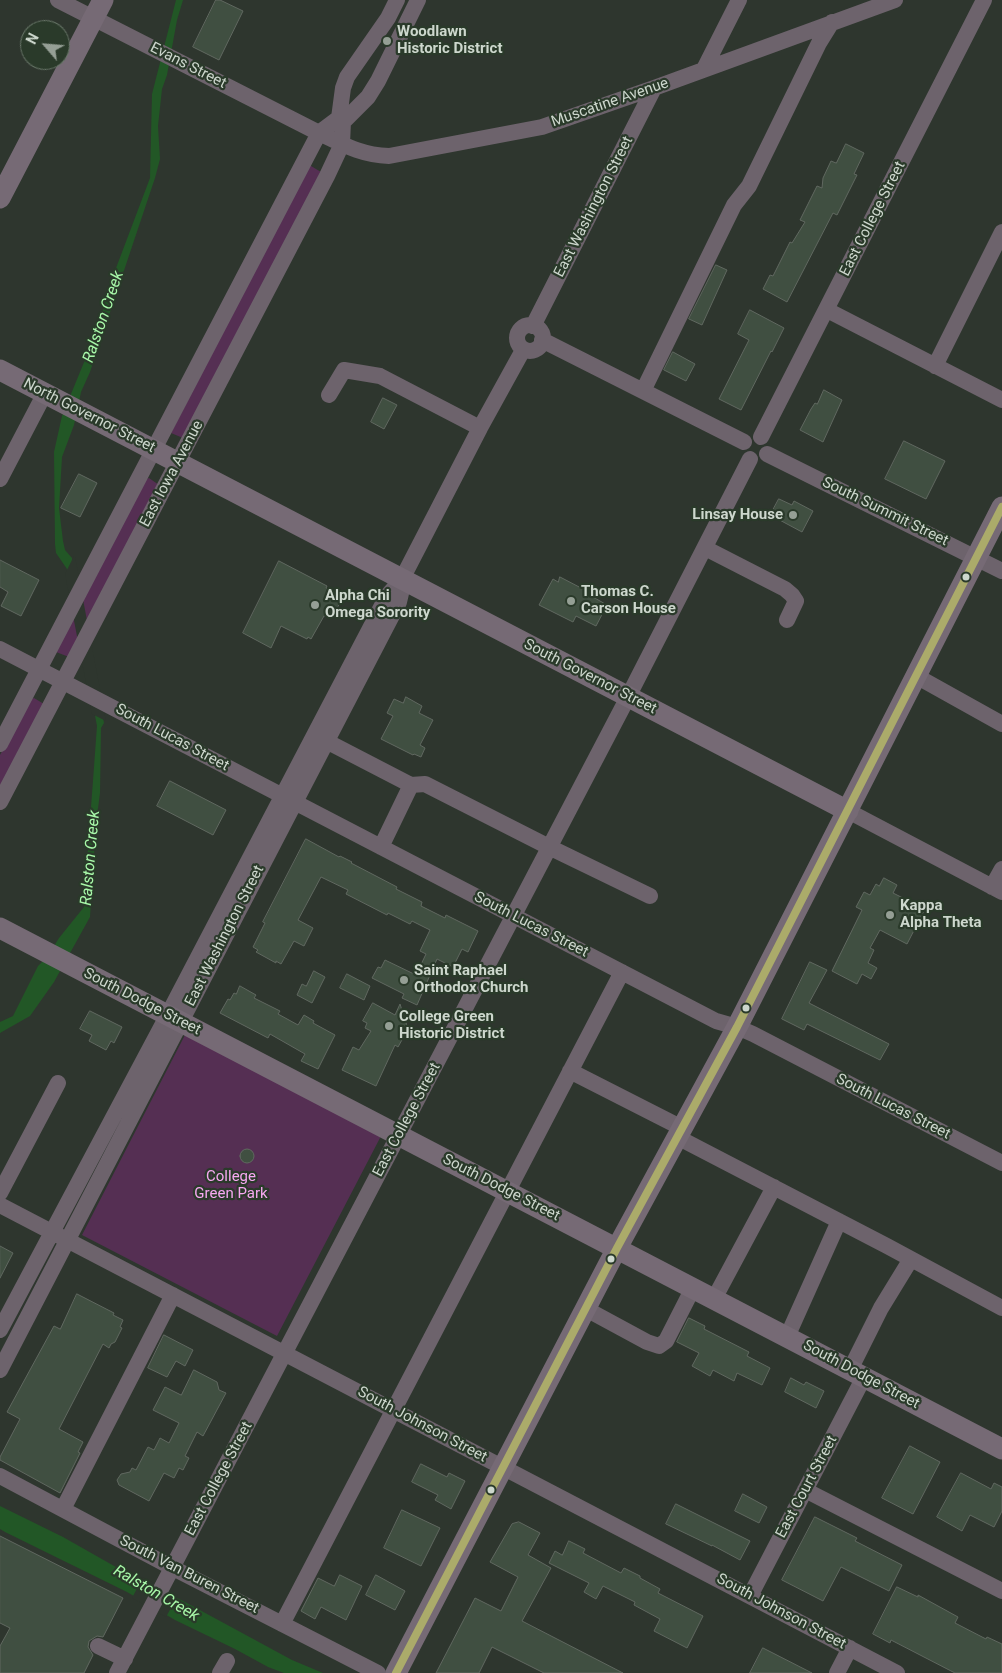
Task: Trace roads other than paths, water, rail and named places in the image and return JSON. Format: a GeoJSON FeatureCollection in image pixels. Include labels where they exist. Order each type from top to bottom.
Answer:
{"type":"FeatureCollection","features":[{"type":"Feature","properties":{"kind":"main road"},"geometry":{"type":"LineString","coordinates":[[0,198],[98,9]]}},
{"type":"Feature","properties":{"kind":"main road","name":"North Governor Street"},"geometry":{"type":"LineString","coordinates":[[0,370],[178,463]]}},
{"type":"Feature","properties":{"kind":"main road","name":"South Governor Street"},"geometry":{"type":"LineString","coordinates":[[178,463],[848,811]]}},
{"type":"Feature","properties":{"kind":"main road"},"geometry":{"type":"LineString","coordinates":[[396,1673],[617,1248],[736,1027],[1002,507]]}},
{"type":"Feature","properties":{"kind":"main road","name":"South Dodge Street"},"geometry":{"type":"LineString","coordinates":[[0,928],[1002,1449]]}},
{"type":"Feature","properties":{"kind":"street","name":"Evans Street"},"geometry":{"type":"LineString","coordinates":[[58,0],[98,9],[151,47],[319,133]]}},
{"type":"Feature","properties":{"kind":"street"},"geometry":{"type":"LineString","coordinates":[[319,133],[339,118],[343,88],[347,77],[388,18],[397,0]]}},
{"type":"Feature","properties":{"kind":"street","name":"East Iowa Avenue"},"geometry":{"type":"LineString","coordinates":[[0,802],[178,463],[342,144],[343,122],[368,96],[378,81],[418,0]]}},
{"type":"Feature","properties":{"kind":"street"},"geometry":{"type":"LineString","coordinates":[[704,69],[738,0]]}},
{"type":"Feature","properties":{"kind":"street","name":"Muscatine Avenue"},"geometry":{"type":"LineString","coordinates":[[319,133],[360,152],[374,155],[399,154],[542,127],[832,22],[871,4],[895,0]]}},
{"type":"Feature","properties":{"kind":"street","name":"East College Street"},"geometry":{"type":"LineString","coordinates":[[761,437],[984,0]]}},
{"type":"Feature","properties":{"kind":"street"},"geometry":{"type":"LineString","coordinates":[[643,391],[734,205],[749,186],[819,44],[832,22]]}},
{"type":"Feature","properties":{"kind":"street","name":"East Washington Street"},"geometry":{"type":"LineString","coordinates":[[533,326],[654,88]]}},
{"type":"Feature","properties":{"kind":"street","name":"East Iowa Avenue"},"geometry":{"type":"LineString","coordinates":[[0,744],[319,133]]}},
{"type":"Feature","properties":{"kind":"street"},"geometry":{"type":"LineString","coordinates":[[935,366],[1002,232]]}},
{"type":"Feature","properties":{"kind":"street"},"geometry":{"type":"LineString","coordinates":[[827,310],[1002,400]]}},
{"type":"Feature","properties":{"kind":"street"},"geometry":{"type":"LineString","coordinates":[[525,326],[533,326],[541,333],[542,340],[536,350],[528,351],[523,350],[516,340],[518,332],[525,326]]}},
{"type":"Feature","properties":{"kind":"street"},"geometry":{"type":"LineString","coordinates":[[542,340],[744,442]]}},
{"type":"Feature","properties":{"kind":"street","name":"East Washington Street"},"geometry":{"type":"LineString","coordinates":[[0,1370],[68,1240],[174,1018],[288,799],[387,596],[402,579],[480,428],[523,350]]}},
{"type":"Feature","properties":{"kind":"street"},"geometry":{"type":"LineString","coordinates":[[329,395],[344,370],[380,376],[480,428]]}},
{"type":"Feature","properties":{"kind":"street"},"geometry":{"type":"LineString","coordinates":[[0,479],[53,398]]}},
{"type":"Feature","properties":{"kind":"street"},"geometry":{"type":"LineString","coordinates":[[751,436],[761,437],[768,446],[767,454],[757,461],[750,459],[744,453],[744,442],[751,436]]}},
{"type":"Feature","properties":{"kind":"street","name":"South Summit Street"},"geometry":{"type":"LineString","coordinates":[[767,454],[1002,571]]}},
{"type":"Feature","properties":{"kind":"street","name":"East College Street"},"geometry":{"type":"LineString","coordinates":[[121,1666],[550,848],[750,459]]}},
{"type":"Feature","properties":{"kind":"street"},"geometry":{"type":"LineString","coordinates":[[705,548],[785,589],[792,595],[796,601],[787,620]]}},
{"type":"Feature","properties":{"kind":"street","name":"East Washington Street"},"geometry":{"type":"LineString","coordinates":[[288,799],[326,741],[399,602],[402,579]]}},
{"type":"Feature","properties":{"kind":"street","name":"South Lucas Street"},"geometry":{"type":"LineString","coordinates":[[0,649],[716,1021],[736,1027],[1002,1163]]}},
{"type":"Feature","properties":{"kind":"street"},"geometry":{"type":"LineString","coordinates":[[916,676],[1002,724]]}},
{"type":"Feature","properties":{"kind":"street"},"geometry":{"type":"LineString","coordinates":[[326,741],[411,785],[425,784],[550,848],[650,896]]}},
{"type":"Feature","properties":{"kind":"street"},"geometry":{"type":"LineString","coordinates":[[381,847],[411,785]]}},
{"type":"Feature","properties":{"kind":"street","name":"South Governor Street"},"geometry":{"type":"LineString","coordinates":[[848,811],[997,889]]}},
{"type":"Feature","properties":{"kind":"street"},"geometry":{"type":"LineString","coordinates":[[997,889],[1002,869]]}},
{"type":"Feature","properties":{"kind":"street"},"geometry":{"type":"LineString","coordinates":[[282,1624],[622,972]]}},
{"type":"Feature","properties":{"kind":"street","name":"East Washington Street"},"geometry":{"type":"LineString","coordinates":[[0,1330],[52,1232],[174,1018]]}},
{"type":"Feature","properties":{"kind":"street"},"geometry":{"type":"LineString","coordinates":[[570,1072],[680,1132],[774,1187],[1002,1308]]}},
{"type":"Feature","properties":{"kind":"street"},"geometry":{"type":"LineString","coordinates":[[0,1193],[58,1083]]}},
{"type":"Feature","properties":{"kind":"street"},"geometry":{"type":"LineString","coordinates":[[714,1299],[774,1187]]}},
{"type":"Feature","properties":{"kind":"street","name":"South Johnson Street"},"geometry":{"type":"LineString","coordinates":[[0,1205],[897,1673]]}},
{"type":"Feature","properties":{"kind":"street"},"geometry":{"type":"LineString","coordinates":[[787,1337],[840,1221]]}},
{"type":"Feature","properties":{"kind":"street","name":"East Court Street"},"geometry":{"type":"LineString","coordinates":[[750,1596],[805,1490],[857,1373],[881,1308],[911,1259]]}},
{"type":"Feature","properties":{"kind":"street"},"geometry":{"type":"LineString","coordinates":[[586,1309],[647,1342],[659,1346],[666,1340],[694,1288]]}},
{"type":"Feature","properties":{"kind":"street"},"geometry":{"type":"LineString","coordinates":[[62,1509],[173,1295]]}},
{"type":"Feature","properties":{"kind":"street","name":"South Van Buren Street"},"geometry":{"type":"LineString","coordinates":[[0,1476],[173,1568],[378,1673]]}},
{"type":"Feature","properties":{"kind":"street"},"geometry":{"type":"LineString","coordinates":[[805,1490],[1002,1591]]}},
{"type":"Feature","properties":{"kind":"street"},"geometry":{"type":"LineString","coordinates":[[98,1646],[121,1666]]}},
{"type":"Feature","properties":{"kind":"street"},"geometry":{"type":"LineString","coordinates":[[837,1673],[850,1648]]}},
{"type":"Feature","properties":{"kind":"water","name":"Ralston Creek"},"geometry":{"type":"Polygon","coordinates":[[[176,0],[183,0],[177,20],[167,75],[162,89],[158,126],[160,159],[90,372],[81,392],[74,425],[62,457],[59,508],[63,541],[65,550],[72,558],[104,723],[101,728],[100,793],[90,917],[54,982],[30,1016],[0,1033],[0,1022],[13,1016],[38,966],[48,956],[59,938],[84,907],[82,897],[86,875],[97,726],[67,569],[56,553],[54,452],[62,416],[98,328],[110,284],[150,178],[152,94],[176,0]]]}},
{"type":"Feature","properties":{"kind":"water","name":"Ralston Creek"},"geometry":{"type":"Polygon","coordinates":[[[0,1506],[63,1537],[123,1571],[292,1660],[323,1673],[284,1673],[268,1667],[175,1620],[127,1592],[0,1529],[0,1506]]]}},
{"type":"Feature","properties":{"kind":"place","name":"Woodlawn Historic District"},"geometry":{"type":"Point","coordinates":[387,41]}},
{"type":"Feature","properties":{"kind":"place","name":"Linsay House"},"geometry":{"type":"Point","coordinates":[793,515]}},
{"type":"Feature","properties":{"kind":"place","name":"Thomas C. Carson House"},"geometry":{"type":"Point","coordinates":[571,601]}},
{"type":"Feature","properties":{"kind":"place","name":"Alpha Chi Omega Sorority"},"geometry":{"type":"Point","coordinates":[315,605]}},
{"type":"Feature","properties":{"kind":"place","name":"Kappa Alpha Theta"},"geometry":{"type":"Point","coordinates":[890,915]}},
{"type":"Feature","properties":{"kind":"place","name":"Saint Raphael Orthodox Church"},"geometry":{"type":"Point","coordinates":[404,980]}},
{"type":"Feature","properties":{"kind":"place","name":"College Green Historic District"},"geometry":{"type":"Point","coordinates":[389,1026]}},
{"type":"Feature","properties":{"kind":"park label","name":"College Green Park"},"geometry":{"type":"Point","coordinates":[231,1186]}}]}
